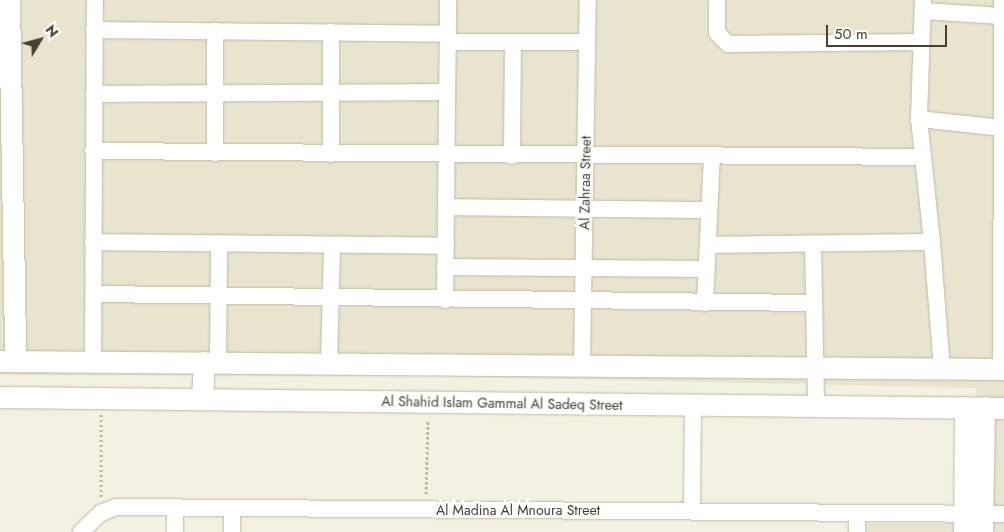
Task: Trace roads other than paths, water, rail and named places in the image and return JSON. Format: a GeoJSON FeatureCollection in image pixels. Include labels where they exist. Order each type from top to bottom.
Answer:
{"type":"FeatureCollection","features":[{"type":"Feature","properties":{"kind":"street"},"geometry":{"type":"LineString","coordinates":[[9,0],[8,361],[1003,369],[1002,8],[924,5],[920,42],[919,120],[932,242],[942,368]]}},
{"type":"Feature","properties":{"kind":"street"},"geometry":{"type":"LineString","coordinates":[[92,361],[95,0]]}},
{"type":"Feature","properties":{"kind":"street"},"geometry":{"type":"LineString","coordinates":[[445,300],[448,0]]}},
{"type":"Feature","properties":{"kind":"street","name":"Al Zahraa Street"},"geometry":{"type":"LineString","coordinates":[[582,365],[588,0]]}},
{"type":"Feature","properties":{"kind":"street"},"geometry":{"type":"LineString","coordinates":[[716,0],[717,33],[728,44],[920,42]]}},
{"type":"Feature","properties":{"kind":"street"},"geometry":{"type":"LineString","coordinates":[[94,30],[331,32],[513,42],[587,42]]}},
{"type":"Feature","properties":{"kind":"street"},"geometry":{"type":"LineString","coordinates":[[215,31],[215,153]]}},
{"type":"Feature","properties":{"kind":"street"},"geometry":{"type":"LineString","coordinates":[[331,32],[331,154]]}},
{"type":"Feature","properties":{"kind":"street"},"geometry":{"type":"LineString","coordinates":[[512,156],[513,42]]}},
{"type":"Feature","properties":{"kind":"street"},"geometry":{"type":"LineString","coordinates":[[94,94],[447,92]]}},
{"type":"Feature","properties":{"kind":"street"},"geometry":{"type":"LineString","coordinates":[[919,120],[1003,122]]}},
{"type":"Feature","properties":{"kind":"street"},"geometry":{"type":"LineString","coordinates":[[93,151],[447,156],[922,157]]}},
{"type":"Feature","properties":{"kind":"street"},"geometry":{"type":"LineString","coordinates":[[705,303],[712,156]]}},
{"type":"Feature","properties":{"kind":"street"},"geometry":{"type":"LineString","coordinates":[[446,207],[709,210]]}},
{"type":"Feature","properties":{"kind":"street"},"geometry":{"type":"LineString","coordinates":[[93,242],[446,246]]}},
{"type":"Feature","properties":{"kind":"street"},"geometry":{"type":"LineString","coordinates":[[708,245],[932,242]]}},
{"type":"Feature","properties":{"kind":"street"},"geometry":{"type":"LineString","coordinates":[[202,400],[211,362],[219,296],[219,243]]}},
{"type":"Feature","properties":{"kind":"street"},"geometry":{"type":"LineString","coordinates":[[329,363],[332,245]]}},
{"type":"Feature","properties":{"kind":"street"},"geometry":{"type":"LineString","coordinates":[[813,245],[816,405]]}},
{"type":"Feature","properties":{"kind":"street"},"geometry":{"type":"LineString","coordinates":[[445,267],[706,269]]}},
{"type":"Feature","properties":{"kind":"street"},"geometry":{"type":"LineString","coordinates":[[94,294],[583,302],[814,303]]}},
{"type":"Feature","properties":{"kind":"street","name":"Al Shahid Islam Gammal Al Sadeq Street"},"geometry":{"type":"LineString","coordinates":[[0,397],[984,407]]}},
{"type":"Feature","properties":{"kind":"street"},"geometry":{"type":"LineString","coordinates":[[692,510],[693,405]]}},
{"type":"Feature","properties":{"kind":"street"},"geometry":{"type":"LineString","coordinates":[[973,523],[984,407]]}},
{"type":"Feature","properties":{"kind":"street","name":"Al Madina Al Mnoura Street"},"geometry":{"type":"LineString","coordinates":[[81,532],[101,513],[116,507],[692,510],[857,513],[973,523],[1004,514]]}},
{"type":"Feature","properties":{"kind":"street"},"geometry":{"type":"LineString","coordinates":[[175,507],[175,532]]}},
{"type":"Feature","properties":{"kind":"street"},"geometry":{"type":"LineString","coordinates":[[232,508],[232,532]]}},
{"type":"Feature","properties":{"kind":"street"},"geometry":{"type":"LineString","coordinates":[[857,513],[857,532]]}}]}
